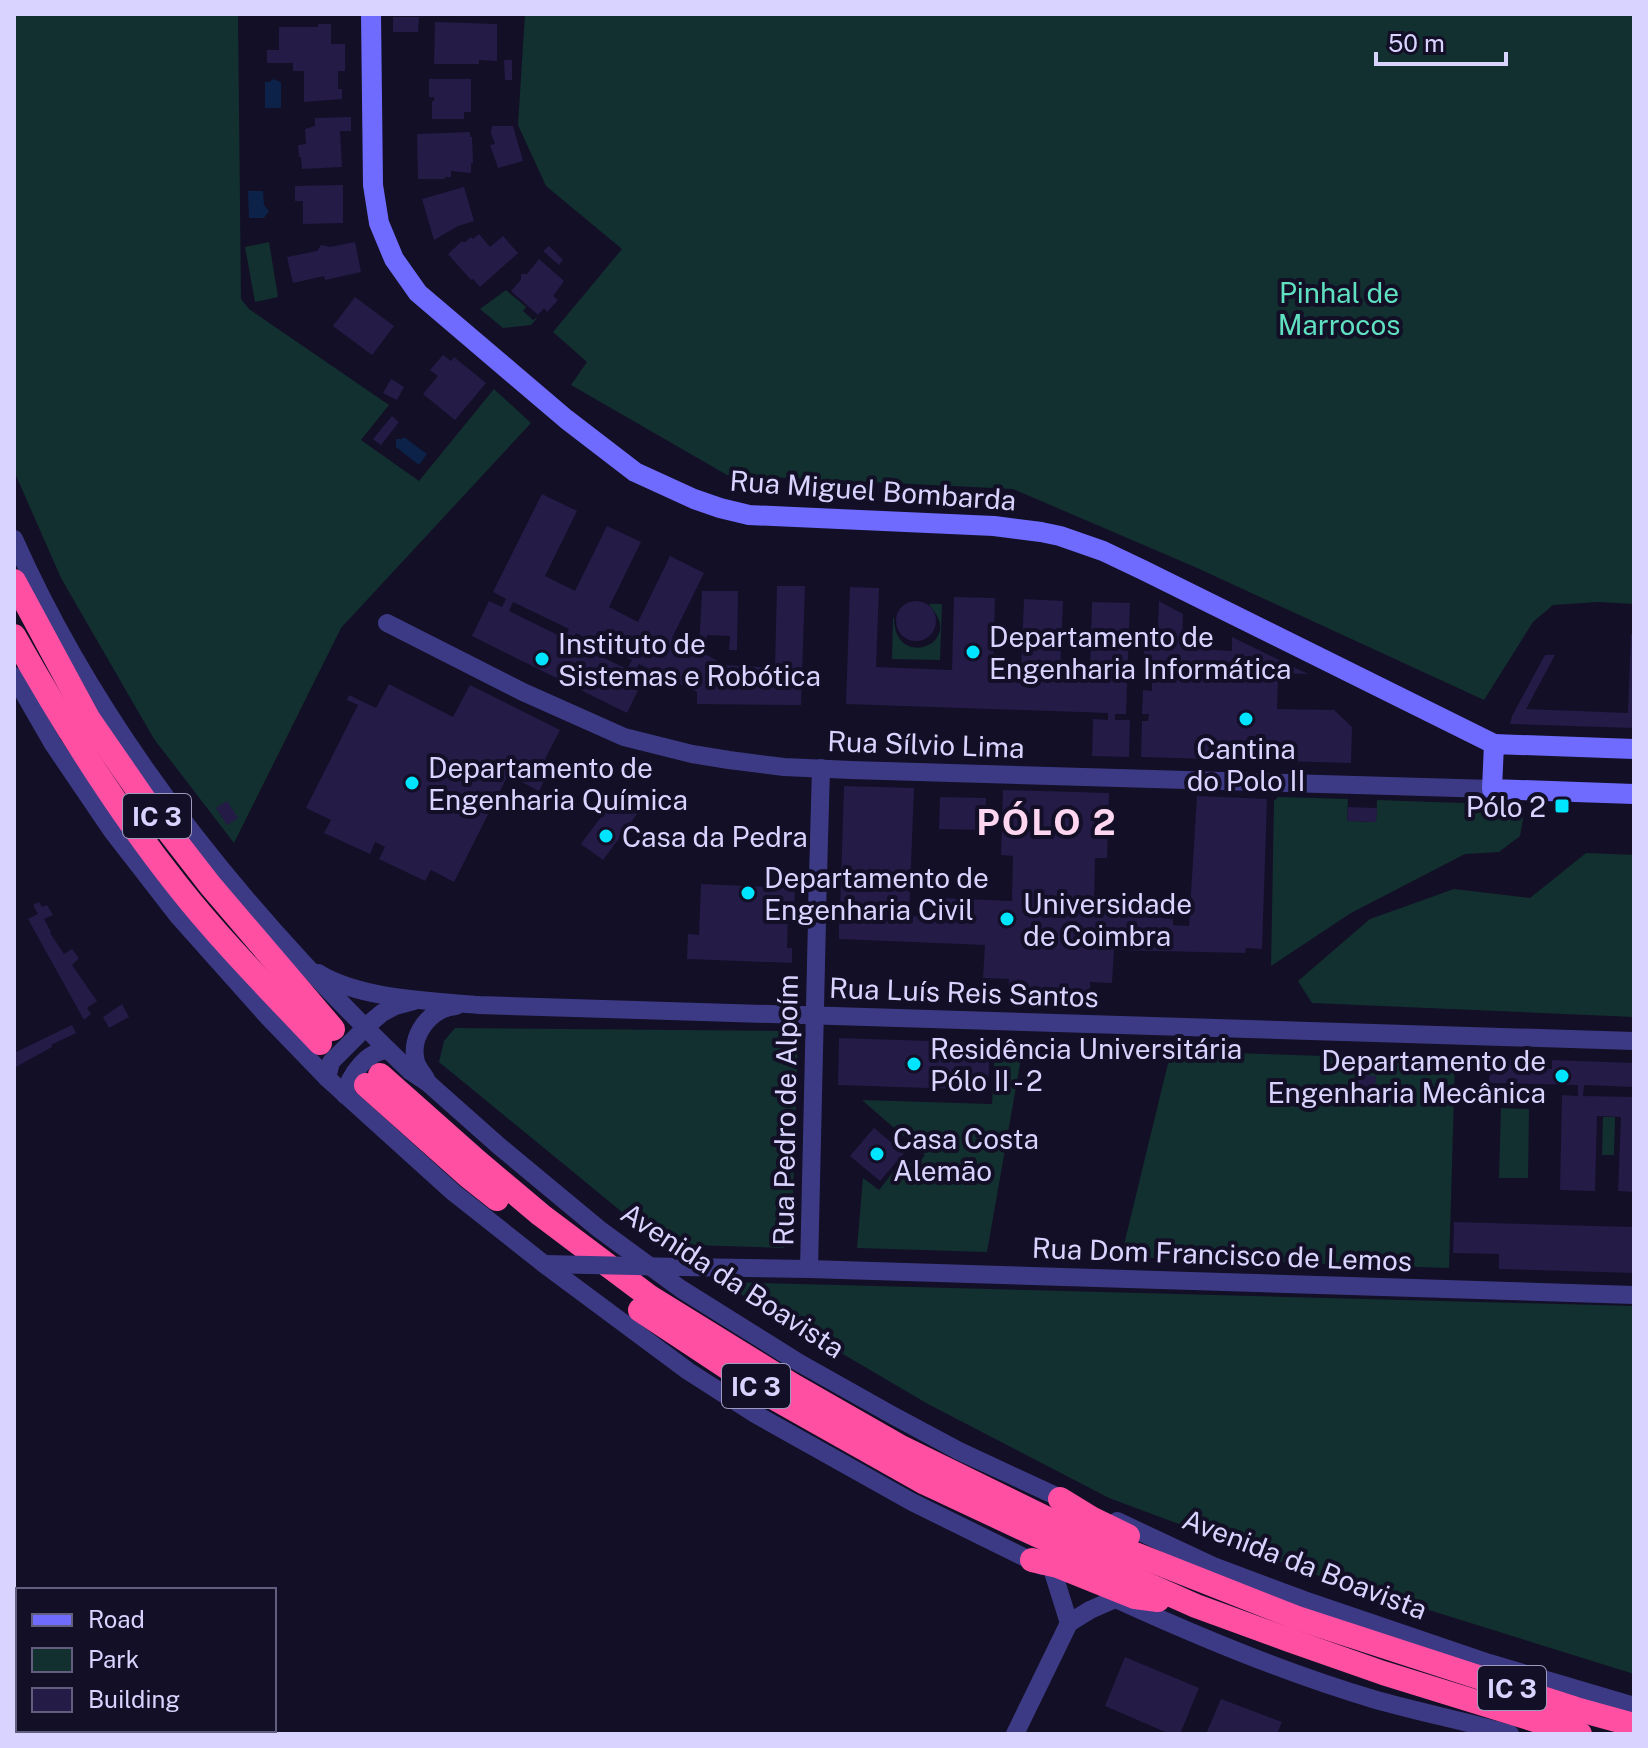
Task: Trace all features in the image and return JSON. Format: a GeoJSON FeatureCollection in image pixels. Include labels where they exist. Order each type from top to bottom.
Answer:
{"type":"FeatureCollection","features":[{"type":"Feature","properties":{"kind":"highway","name":"IC 3"},"geometry":{"type":"LineString","coordinates":[[14,581],[88,718],[148,805],[327,1036],[241,959],[128,821],[53,706],[14,636]]}},
{"type":"Feature","properties":{"kind":"highway","name":"Avenida da Boavista"},"geometry":{"type":"LineString","coordinates":[[364,1085],[478,1162],[650,1297],[794,1386],[899,1446],[1054,1522],[1297,1618],[1634,1725]]}},
{"type":"Feature","properties":{"kind":"highway","name":"Avenida da Boavista"},"geometry":{"type":"LineString","coordinates":[[364,1085],[468,1176],[635,1307],[767,1394],[925,1483],[1196,1606],[1383,1673],[1580,1734]]}},
{"type":"Feature","properties":{"kind":"highway"},"geometry":{"type":"LineString","coordinates":[[1060,1499],[1176,1560],[1205,1582]]}},
{"type":"Feature","properties":{"kind":"highway"},"geometry":{"type":"LineString","coordinates":[[1042,1566],[1058,1566],[1135,1597],[1196,1606]]}},
{"type":"Feature","properties":{"kind":"street","name":"Rua Miguel Bombarda"},"geometry":{"type":"LineString","coordinates":[[371,14],[373,185],[379,223],[394,259],[418,293],[566,419],[635,472],[694,499],[749,515],[994,526],[1060,536],[1103,551],[1143,570],[1494,744]]}},
{"type":"Feature","properties":{"kind":"street","name":"Avenida da Boavista"},"geometry":{"type":"LineString","coordinates":[[14,539],[65,642],[163,794],[300,961],[410,1071],[599,1229],[681,1289],[796,1361],[959,1451],[1213,1566],[1489,1663],[1634,1706]]}},
{"type":"Feature","properties":{"kind":"street","name":"Rua Sílvio Lima"},"geometry":{"type":"LineString","coordinates":[[387,623],[523,692],[624,737],[704,756],[784,767],[1634,794]]}},
{"type":"Feature","properties":{"kind":"street","name":"Avenida da Boavista"},"geometry":{"type":"LineString","coordinates":[[14,676],[53,744],[112,831],[178,916],[327,1078],[364,1085],[453,1192],[688,1371],[755,1414],[912,1502],[1042,1566],[1187,1631],[1278,1667],[1374,1699],[1510,1734]]}},
{"type":"Feature","properties":{"kind":"street"},"geometry":{"type":"LineString","coordinates":[[1492,789],[1494,744],[1634,749]]}},
{"type":"Feature","properties":{"kind":"street","name":"Rua Pedro de Alpoím"},"geometry":{"type":"LineString","coordinates":[[544,1264],[809,1269],[821,768]]}},
{"type":"Feature","properties":{"kind":"street","name":"Rua Luís Reis Santos"},"geometry":{"type":"LineString","coordinates":[[300,961],[325,977],[369,992],[479,1005],[1634,1041]]}},
{"type":"Feature","properties":{"kind":"street"},"geometry":{"type":"LineString","coordinates":[[327,1078],[331,1062],[382,1013],[417,1000]]}},
{"type":"Feature","properties":{"kind":"street"},"geometry":{"type":"LineString","coordinates":[[428,1083],[416,1063],[416,1045],[421,1029],[429,1017],[445,1007],[479,1005]]}},
{"type":"Feature","properties":{"kind":"street"},"geometry":{"type":"LineString","coordinates":[[364,1085],[351,1077],[373,1054],[388,1050]]}},
{"type":"Feature","properties":{"kind":"street","name":"Rua Dom Francisco de Lemos"},"geometry":{"type":"LineString","coordinates":[[809,1269],[1634,1295]]}},
{"type":"Feature","properties":{"kind":"street"},"geometry":{"type":"LineString","coordinates":[[1042,1566],[1069,1623]]}},
{"type":"Feature","properties":{"kind":"street"},"geometry":{"type":"LineString","coordinates":[[1015,1734],[1069,1623],[1115,1599]]}},
{"type":"Feature","properties":{"kind":"green space"},"geometry":{"type":"Polygon","coordinates":[[[14,14],[238,14],[241,299],[249,309],[389,405],[361,440],[419,481],[494,389],[531,423],[341,628],[234,843],[154,739],[61,578],[14,471],[14,14]]]}},
{"type":"Feature","properties":{"kind":"green space","name":"Pinhal de Marrocos"},"geometry":{"type":"Polygon","coordinates":[[[525,14],[1634,14],[1634,604],[1598,602],[1553,605],[1533,622],[1484,700],[1195,567],[1013,489],[727,475],[571,385],[587,362],[553,332],[622,249],[546,186],[518,125],[525,14]]]}},
{"type":"Feature","properties":{"kind":"green space"},"geometry":{"type":"Polygon","coordinates":[[[269,242],[278,297],[255,302],[245,247],[269,242]]]}},
{"type":"Feature","properties":{"kind":"green space"},"geometry":{"type":"Polygon","coordinates":[[[506,290],[526,307],[523,311],[533,320],[538,317],[531,325],[503,328],[480,309],[506,290]]]}},
{"type":"Feature","properties":{"kind":"green space"},"geometry":{"type":"Polygon","coordinates":[[[929,604],[942,604],[940,660],[892,659],[893,618],[896,633],[902,642],[911,647],[920,648],[936,639],[940,630],[939,620],[929,604]]]}},
{"type":"Feature","properties":{"kind":"green space"},"geometry":{"type":"Polygon","coordinates":[[[1278,797],[1348,799],[1347,821],[1376,822],[1377,800],[1519,805],[1524,813],[1520,836],[1499,852],[1465,854],[1351,913],[1271,966],[1274,801],[1278,797]]]}},
{"type":"Feature","properties":{"kind":"green space"},"geometry":{"type":"Polygon","coordinates":[[[1586,853],[1634,855],[1634,1017],[1312,1003],[1298,981],[1370,919],[1454,889],[1530,898],[1586,853]]]}},
{"type":"Feature","properties":{"kind":"green space"},"geometry":{"type":"Polygon","coordinates":[[[455,1028],[784,1031],[798,1037],[792,1227],[784,1227],[784,1248],[661,1244],[439,1062],[444,1041],[455,1028]]]}},
{"type":"Feature","properties":{"kind":"green space"},"geometry":{"type":"Polygon","coordinates":[[[995,1046],[1023,1047],[987,1252],[857,1248],[863,1178],[879,1190],[904,1158],[915,1167],[925,1155],[862,1100],[992,1104],[995,1046]]]}},
{"type":"Feature","properties":{"kind":"green space"},"geometry":{"type":"Polygon","coordinates":[[[1171,1051],[1455,1060],[1449,1268],[1121,1257],[1171,1051]]]}},
{"type":"Feature","properties":{"kind":"green space"},"geometry":{"type":"Polygon","coordinates":[[[1501,1108],[1529,1109],[1528,1178],[1499,1178],[1501,1108]]]}},
{"type":"Feature","properties":{"kind":"green space"},"geometry":{"type":"Polygon","coordinates":[[[1603,1117],[1615,1117],[1614,1155],[1602,1155],[1603,1117]]]}},
{"type":"Feature","properties":{"kind":"green space"},"geometry":{"type":"Polygon","coordinates":[[[726,1282],[1634,1306],[1634,1674],[1313,1574],[1109,1498],[928,1404],[727,1286],[726,1282]]]}},
{"type":"Feature","properties":{"kind":"water"},"geometry":{"type":"Polygon","coordinates":[[[273,79],[281,82],[281,108],[265,108],[265,82],[273,79]]]}},
{"type":"Feature","properties":{"kind":"water"},"geometry":{"type":"Polygon","coordinates":[[[248,191],[263,191],[264,205],[269,211],[264,218],[249,218],[248,191]]]}},
{"type":"Feature","properties":{"kind":"water"},"geometry":{"type":"Polygon","coordinates":[[[404,437],[427,454],[419,465],[396,447],[396,439],[404,437]]]}},
{"type":"Feature","properties":{"kind":"building"},"geometry":{"type":"Polygon","coordinates":[[[393,17],[419,17],[418,32],[393,32],[393,17]]]}},
{"type":"Feature","properties":{"kind":"building"},"geometry":{"type":"Polygon","coordinates":[[[435,22],[497,24],[497,61],[434,64],[435,22]]]}},
{"type":"Feature","properties":{"kind":"building"},"geometry":{"type":"Polygon","coordinates":[[[318,24],[331,24],[331,44],[345,44],[345,71],[338,71],[338,89],[342,89],[342,99],[304,102],[304,71],[293,71],[293,63],[267,63],[267,50],[279,50],[279,27],[318,27],[318,24]]]}},
{"type":"Feature","properties":{"kind":"building"},"geometry":{"type":"Polygon","coordinates":[[[504,60],[512,60],[512,80],[505,80],[504,60]]]}},
{"type":"Feature","properties":{"kind":"building"},"geometry":{"type":"Polygon","coordinates":[[[429,79],[471,79],[471,112],[464,112],[464,119],[432,119],[434,97],[429,97],[429,79]]]}},
{"type":"Feature","properties":{"kind":"building"},"geometry":{"type":"Polygon","coordinates":[[[351,117],[351,131],[340,131],[342,167],[302,169],[298,145],[306,144],[305,129],[315,126],[315,118],[351,117]]]}},
{"type":"Feature","properties":{"kind":"building"},"geometry":{"type":"Polygon","coordinates":[[[492,126],[513,126],[523,161],[498,168],[490,145],[495,144],[492,126]]]}},
{"type":"Feature","properties":{"kind":"building"},"geometry":{"type":"Polygon","coordinates":[[[470,132],[471,173],[451,171],[451,177],[445,179],[418,179],[417,134],[470,132]]]}},
{"type":"Feature","properties":{"kind":"building"},"geometry":{"type":"Polygon","coordinates":[[[343,185],[343,223],[303,224],[303,201],[295,201],[295,186],[343,185]]]}},
{"type":"Feature","properties":{"kind":"building"},"geometry":{"type":"Polygon","coordinates":[[[464,187],[474,221],[434,240],[422,199],[464,187]]]}},
{"type":"Feature","properties":{"kind":"building"},"geometry":{"type":"Polygon","coordinates":[[[479,234],[490,247],[503,236],[518,253],[480,287],[448,254],[462,241],[464,243],[479,234]]]}},
{"type":"Feature","properties":{"kind":"building"},"geometry":{"type":"Polygon","coordinates":[[[355,242],[361,272],[293,283],[287,257],[317,251],[321,245],[330,247],[355,242]]]}},
{"type":"Feature","properties":{"kind":"building"},"geometry":{"type":"Polygon","coordinates":[[[549,246],[563,260],[559,265],[543,251],[549,246]]]}},
{"type":"Feature","properties":{"kind":"building"},"geometry":{"type":"Polygon","coordinates":[[[539,259],[564,281],[553,296],[558,300],[547,312],[544,308],[538,315],[511,291],[521,280],[521,274],[527,274],[539,259]]]}},
{"type":"Feature","properties":{"kind":"building"},"geometry":{"type":"Polygon","coordinates":[[[355,297],[394,326],[372,355],[333,326],[355,297]]]}},
{"type":"Feature","properties":{"kind":"building"},"geometry":{"type":"Polygon","coordinates":[[[443,355],[451,361],[454,357],[486,383],[455,420],[423,394],[438,376],[430,370],[443,355]]]}},
{"type":"Feature","properties":{"kind":"building"},"geometry":{"type":"Polygon","coordinates":[[[391,379],[404,387],[397,400],[383,393],[391,379]]]}},
{"type":"Feature","properties":{"kind":"building"},"geometry":{"type":"Polygon","coordinates":[[[392,416],[399,422],[381,445],[373,439],[392,416]]]}},
{"type":"Feature","properties":{"kind":"building"},"geometry":{"type":"Polygon","coordinates":[[[542,494],[577,511],[545,576],[575,591],[607,526],[641,542],[609,607],[638,622],[670,556],[704,573],[672,638],[699,651],[702,591],[738,591],[737,650],[729,650],[730,636],[707,635],[705,654],[725,665],[775,668],[777,586],[805,586],[801,705],[697,704],[697,692],[639,664],[634,673],[644,678],[627,713],[472,636],[489,601],[502,607],[506,599],[493,592],[542,494]],[[513,602],[509,611],[564,638],[569,629],[513,602]],[[576,633],[571,642],[627,669],[632,660],[576,633]]]}},
{"type":"Feature","properties":{"kind":"building","name":"Departamento de Engenharia Informática"},"geometry":{"type":"Polygon","coordinates":[[[850,587],[879,588],[876,667],[952,670],[954,597],[995,598],[993,671],[1021,672],[1024,599],[1063,601],[1060,674],[1090,675],[1092,602],[1130,603],[1126,714],[1115,714],[1115,720],[1130,720],[1129,757],[1092,756],[1093,719],[1108,720],[1108,713],[846,704],[850,587]]]}},
{"type":"Feature","properties":{"kind":"building"},"geometry":{"type":"Polygon","coordinates":[[[916,601],[930,607],[936,621],[930,635],[916,641],[902,635],[896,621],[902,607],[916,601]]]}},
{"type":"Feature","properties":{"kind":"building"},"geometry":{"type":"Polygon","coordinates":[[[1159,601],[1183,614],[1182,648],[1232,651],[1232,637],[1308,674],[1143,668],[1144,649],[1157,649],[1159,601]]]}},
{"type":"Feature","properties":{"kind":"building"},"geometry":{"type":"Polygon","coordinates":[[[1631,634],[1634,634],[1634,728],[1510,724],[1545,655],[1555,655],[1526,709],[1628,713],[1631,634]]]}},
{"type":"Feature","properties":{"kind":"building","name":"Cantina do Polo II"},"geometry":{"type":"Polygon","coordinates":[[[1152,675],[1278,679],[1277,709],[1334,710],[1352,727],[1351,763],[1141,757],[1142,721],[1148,721],[1149,714],[1142,714],[1143,690],[1152,691],[1152,675]]]}},
{"type":"Feature","properties":{"kind":"building","name":"Departamento de Engenharia Química"},"geometry":{"type":"Polygon","coordinates":[[[389,684],[453,717],[470,685],[560,730],[545,759],[553,763],[539,791],[508,775],[454,882],[431,870],[425,881],[379,859],[385,847],[375,842],[370,854],[324,833],[331,820],[306,808],[358,705],[347,700],[349,695],[376,708],[389,684]]]}},
{"type":"Feature","properties":{"kind":"building","name":"Departamento de Engenharia Civil"},"geometry":{"type":"Polygon","coordinates":[[[844,786],[914,788],[909,916],[940,917],[941,898],[1012,901],[1013,856],[1001,855],[1003,790],[1109,793],[1107,858],[1095,858],[1094,904],[1104,904],[1104,898],[1162,901],[1161,918],[1173,919],[1173,925],[1189,926],[1197,796],[1267,799],[1262,949],[1246,948],[1245,953],[1114,950],[1112,983],[1090,982],[1090,994],[1008,991],[1009,979],[983,978],[985,945],[839,939],[839,921],[788,919],[787,948],[792,948],[792,963],[687,959],[688,934],[699,935],[701,884],[795,888],[794,911],[840,913],[844,786]]]}},
{"type":"Feature","properties":{"kind":"building"},"geometry":{"type":"Polygon","coordinates":[[[940,797],[986,798],[985,830],[939,829],[940,797]]]}},
{"type":"Feature","properties":{"kind":"building"},"geometry":{"type":"Polygon","coordinates":[[[615,798],[637,814],[603,860],[581,844],[615,798]]]}},
{"type":"Feature","properties":{"kind":"building"},"geometry":{"type":"Polygon","coordinates":[[[227,801],[238,818],[227,825],[216,808],[227,801]]]}},
{"type":"Feature","properties":{"kind":"building"},"geometry":{"type":"Polygon","coordinates":[[[1348,807],[1377,808],[1376,822],[1347,821],[1348,807]]]}},
{"type":"Feature","properties":{"kind":"building"},"geometry":{"type":"Polygon","coordinates":[[[39,902],[42,907],[47,905],[53,915],[44,919],[64,954],[72,949],[79,958],[72,965],[97,1001],[87,1008],[91,1014],[84,1020],[28,919],[38,914],[33,905],[39,902]]]}},
{"type":"Feature","properties":{"kind":"building"},"geometry":{"type":"Polygon","coordinates":[[[122,1004],[129,1017],[109,1028],[103,1017],[122,1004]]]}},
{"type":"Feature","properties":{"kind":"building"},"geometry":{"type":"Polygon","coordinates":[[[72,1025],[76,1033],[14,1068],[14,1053],[72,1025]]]}},
{"type":"Feature","properties":{"kind":"building","name":"Residência Universitária Pólo II - 2"},"geometry":{"type":"Polygon","coordinates":[[[839,1038],[990,1043],[988,1090],[838,1085],[839,1038]]]}},
{"type":"Feature","properties":{"kind":"building"},"geometry":{"type":"Polygon","coordinates":[[[1505,1059],[1513,1060],[1513,1067],[1552,1069],[1552,1060],[1634,1063],[1634,1087],[1584,1085],[1583,1096],[1634,1097],[1634,1192],[1618,1191],[1621,1117],[1597,1116],[1595,1191],[1560,1190],[1562,1095],[1578,1096],[1578,1085],[1489,1083],[1490,1067],[1505,1067],[1505,1059]]]}},
{"type":"Feature","properties":{"kind":"building"},"geometry":{"type":"Polygon","coordinates":[[[1355,1075],[1376,1076],[1375,1088],[1354,1088],[1355,1075]]]}},
{"type":"Feature","properties":{"kind":"building","name":"Casa Costa Alemão"},"geometry":{"type":"Polygon","coordinates":[[[874,1128],[904,1153],[880,1181],[850,1156],[874,1128]]]}},
{"type":"Feature","properties":{"kind":"building"},"geometry":{"type":"Polygon","coordinates":[[[1454,1222],[1634,1227],[1634,1273],[1499,1269],[1499,1254],[1453,1253],[1454,1222]]]}},
{"type":"Feature","properties":{"kind":"building"},"geometry":{"type":"Polygon","coordinates":[[[1125,1657],[1199,1688],[1180,1734],[1170,1734],[1105,1706],[1125,1657]]]}},
{"type":"Feature","properties":{"kind":"building"},"geometry":{"type":"Polygon","coordinates":[[[1221,1699],[1282,1722],[1277,1734],[1206,1734],[1221,1699]]]}},
{"type":"Feature","properties":{"kind":"place","name":"Departamento de Engenharia Informática"},"geometry":{"type":"Point","coordinates":[973,652]}},
{"type":"Feature","properties":{"kind":"place","name":"Instituto de Sistemas e Robótica"},"geometry":{"type":"Point","coordinates":[542,659]}},
{"type":"Feature","properties":{"kind":"place","name":"Cantina do Polo II"},"geometry":{"type":"Point","coordinates":[1246,719]}},
{"type":"Feature","properties":{"kind":"place","name":"Departamento de Engenharia Química"},"geometry":{"type":"Point","coordinates":[412,783]}},
{"type":"Feature","properties":{"kind":"place","name":"Pólo 2"},"geometry":{"type":"Point","coordinates":[1562,806]}},
{"type":"Feature","properties":{"kind":"place","name":"Casa da Pedra"},"geometry":{"type":"Point","coordinates":[606,836]}},
{"type":"Feature","properties":{"kind":"place","name":"Departamento de Engenharia Civil"},"geometry":{"type":"Point","coordinates":[748,893]}},
{"type":"Feature","properties":{"kind":"place","name":"Universidade de Coimbra"},"geometry":{"type":"Point","coordinates":[1007,919]}},
{"type":"Feature","properties":{"kind":"place","name":"Residência Universitária Pólo II - 2"},"geometry":{"type":"Point","coordinates":[914,1064]}},
{"type":"Feature","properties":{"kind":"place","name":"Departamento de Engenharia Mecânica"},"geometry":{"type":"Point","coordinates":[1562,1076]}},
{"type":"Feature","properties":{"kind":"place","name":"Casa Costa Alemão"},"geometry":{"type":"Point","coordinates":[877,1154]}},
{"type":"Feature","properties":{"kind":"district","name":"PÓLO 2"},"geometry":{"type":"Point","coordinates":[1047,822]}}]}
